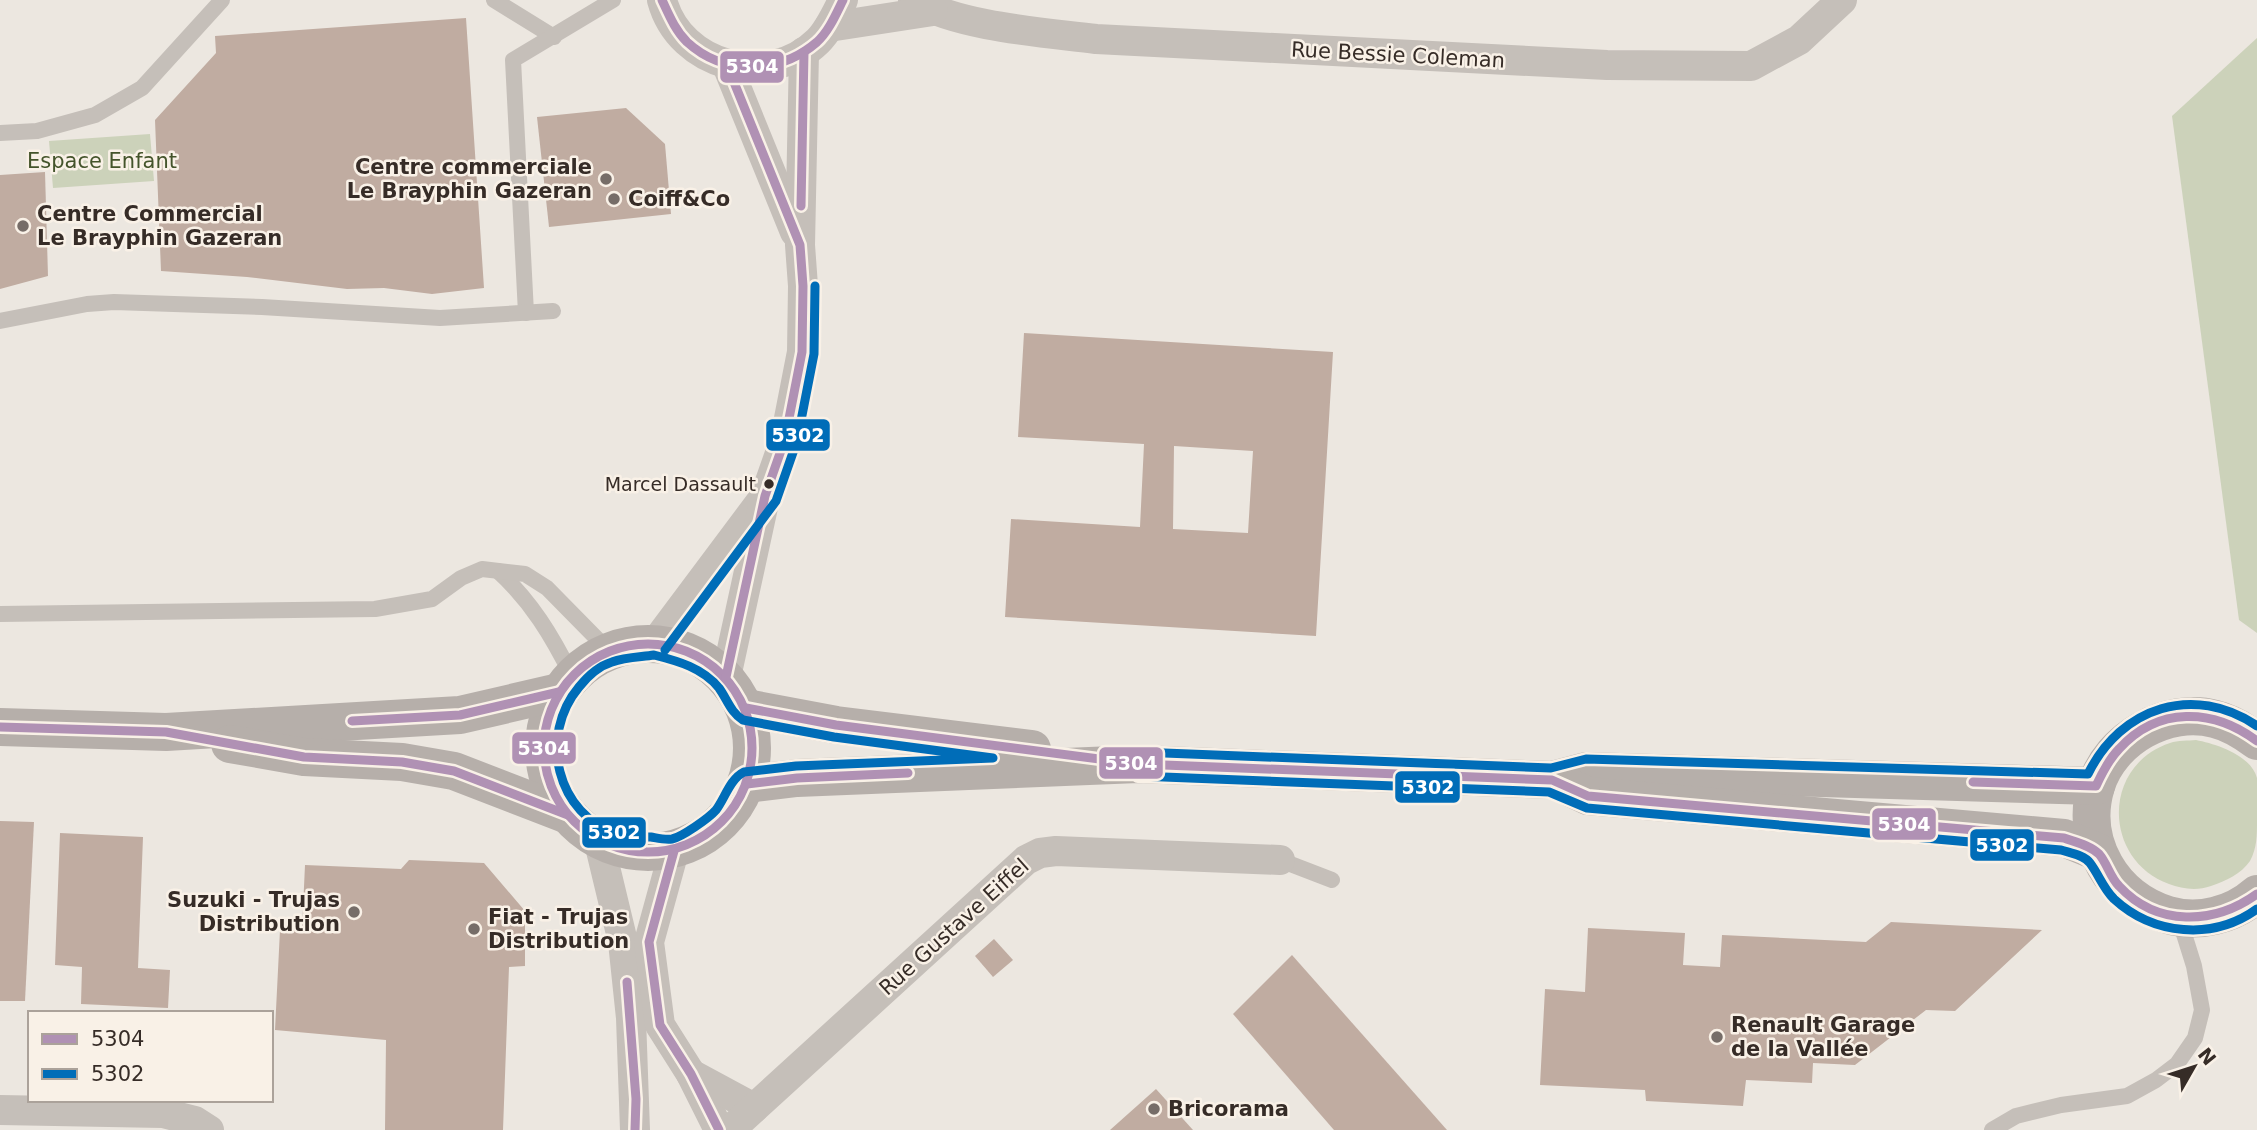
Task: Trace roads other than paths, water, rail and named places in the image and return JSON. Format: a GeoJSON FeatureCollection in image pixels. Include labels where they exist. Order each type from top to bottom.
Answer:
{"type":"FeatureCollection","features":[{"type":"Feature","properties":{"kind":"main road"},"geometry":{"type":"LineString","coordinates":[[736,692],[754,746],[747,784],[724,820],[688,845],[674,851],[617,848],[590,835],[568,815],[551,787],[543,755],[546,722],[565,684],[580,667],[608,650],[655,643],[692,652],[736,692],[836,725],[1138,764]]}},
{"type":"Feature","properties":{"kind":"main road"},"geometry":{"type":"LineString","coordinates":[[0,727],[166,732],[460,715],[565,684]]}},
{"type":"Feature","properties":{"kind":"main road"},"geometry":{"type":"LineString","coordinates":[[2254,907],[2202,918],[2179,918],[2153,910],[2129,896],[2110,877],[2098,852],[2091,819],[2096,786],[2109,760],[2129,738],[2155,723],[2184,716],[2213,718],[2240,729],[2257,741]]}},
{"type":"Feature","properties":{"kind":"main road"},"geometry":{"type":"LineString","coordinates":[[166,732],[304,757],[402,762],[454,771],[568,815]]}},
{"type":"Feature","properties":{"kind":"main road"},"geometry":{"type":"LineString","coordinates":[[747,784],[797,778],[1138,764],[1552,780],[1586,771],[2096,786]]}},
{"type":"Feature","properties":{"kind":"main road"},"geometry":{"type":"LineString","coordinates":[[1552,780],[1588,796],[2064,838],[2098,852]]}},
{"type":"Feature","properties":{"kind":"street"},"geometry":{"type":"LineString","coordinates":[[662,0],[665,12],[680,36],[701,54],[727,65],[754,69],[779,64],[804,52],[818,41],[829,27],[843,0]]}},
{"type":"Feature","properties":{"kind":"street","name":"Rue Bessie Coleman"},"geometry":{"type":"LineString","coordinates":[[923,6],[1023,30],[1096,38],[1607,65],[1751,66],[1799,40],[1842,0]]}},
{"type":"Feature","properties":{"kind":"street"},"geometry":{"type":"LineString","coordinates":[[829,27],[923,6]]}},
{"type":"Feature","properties":{"kind":"street"},"geometry":{"type":"LineString","coordinates":[[736,692],[765,496],[785,439],[802,352],[800,245],[804,52]]}},
{"type":"Feature","properties":{"kind":"street"},"geometry":{"type":"LineString","coordinates":[[727,65],[800,245]]}},
{"type":"Feature","properties":{"kind":"street"},"geometry":{"type":"LineString","coordinates":[[655,643],[765,496]]}},
{"type":"Feature","properties":{"kind":"street"},"geometry":{"type":"LineString","coordinates":[[598,838],[623,942],[631,1018],[636,1099],[635,1130]]}},
{"type":"Feature","properties":{"kind":"street"},"geometry":{"type":"LineString","coordinates":[[674,851],[649,942],[660,1024],[691,1074],[719,1130]]}},
{"type":"Feature","properties":{"kind":"street","name":"Rue Gustave Eiffel"},"geometry":{"type":"LineString","coordinates":[[730,1130],[1026,860],[1040,853],[1056,851],[1280,860]]}},
{"type":"Feature","properties":{"kind":"street"},"geometry":{"type":"LineString","coordinates":[[691,1074],[754,1108]]}},
{"type":"Feature","properties":{"kind":"street"},"geometry":{"type":"LineString","coordinates":[[636,1099],[654,1130]]}},
{"type":"Feature","properties":{"kind":"street"},"geometry":{"type":"LineString","coordinates":[[0,1110],[163,1113],[195,1122],[209,1130]]}},
{"type":"Feature","properties":{"kind":"lane"},"geometry":{"type":"LineString","coordinates":[[0,133],[37,131],[95,115],[142,89],[222,0]]}},
{"type":"Feature","properties":{"kind":"lane"},"geometry":{"type":"LineString","coordinates":[[494,0],[554,37]]}},
{"type":"Feature","properties":{"kind":"lane"},"geometry":{"type":"LineString","coordinates":[[526,313],[513,60],[613,0]]}},
{"type":"Feature","properties":{"kind":"lane"},"geometry":{"type":"LineString","coordinates":[[0,321],[87,304],[114,302],[262,307],[440,318],[553,311]]}},
{"type":"Feature","properties":{"kind":"lane"},"geometry":{"type":"LineString","coordinates":[[0,614],[375,609],[432,599],[461,578],[482,569],[525,574],[541,584],[608,650]]}},
{"type":"Feature","properties":{"kind":"lane"},"geometry":{"type":"LineString","coordinates":[[498,571],[517,587],[543,622],[565,684]]}},
{"type":"Feature","properties":{"kind":"lane"},"geometry":{"type":"LineString","coordinates":[[1280,860],[1332,880]]}},
{"type":"Feature","properties":{"kind":"lane"},"geometry":{"type":"LineString","coordinates":[[1992,1130],[2016,1116],[2061,1105],[2127,1096],[2156,1080],[2177,1064],[2195,1038],[2202,1010],[2194,966],[2179,918]]}},
{"type":"Feature","properties":{"kind":"place","name":"Centre commerciale Le Brayphin Gazeran"},"geometry":{"type":"Point","coordinates":[606,179]}},
{"type":"Feature","properties":{"kind":"place","name":"Coiff&Co"},"geometry":{"type":"Point","coordinates":[614,199]}},
{"type":"Feature","properties":{"kind":"place","name":"Centre Commercial Le Brayphin Gazeran"},"geometry":{"type":"Point","coordinates":[23,226]}},
{"type":"Feature","properties":{"kind":"place","name":"Marcel Dassault"},"geometry":{"type":"Point","coordinates":[769,484]}},
{"type":"Feature","properties":{"kind":"place","name":"Suzuki - Trujas Distribution"},"geometry":{"type":"Point","coordinates":[354,912]}},
{"type":"Feature","properties":{"kind":"place","name":"Fiat - Trujas Distribution"},"geometry":{"type":"Point","coordinates":[474,929]}},
{"type":"Feature","properties":{"kind":"place","name":"Renault Garage de la Vallée"},"geometry":{"type":"Point","coordinates":[1717,1037]}},
{"type":"Feature","properties":{"kind":"place","name":"Bricorama"},"geometry":{"type":"Point","coordinates":[1154,1109]}},
{"type":"Feature","properties":{"kind":"park label","name":"Espace Enfant"},"geometry":{"type":"Point","coordinates":[102,161]}}]}
